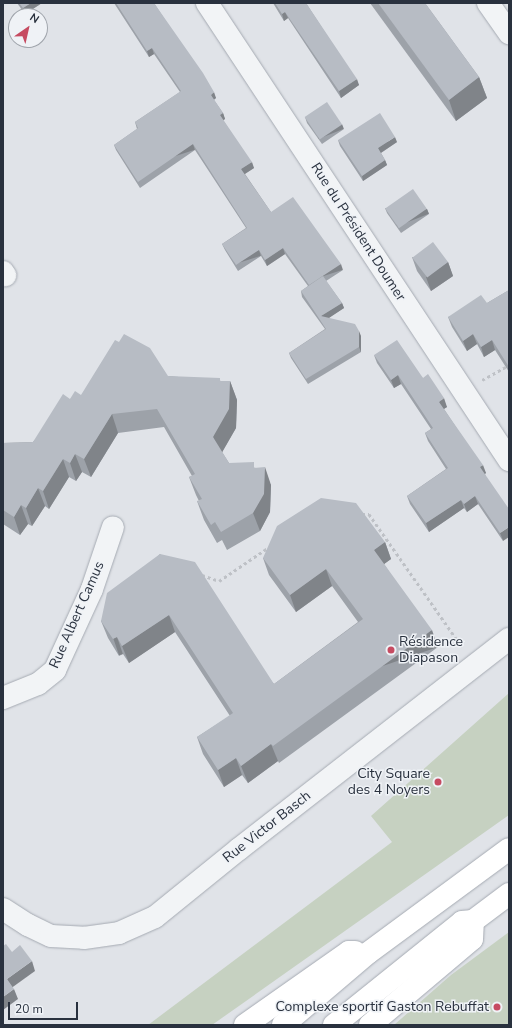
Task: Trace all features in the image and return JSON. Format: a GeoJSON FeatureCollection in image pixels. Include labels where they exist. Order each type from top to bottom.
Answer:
{"type":"FeatureCollection","features":[{"type":"Feature","properties":{"kind":"highway"},"geometry":{"type":"LineString","coordinates":[[283,1025],[368,953],[509,849]]}},
{"type":"Feature","properties":{"kind":"highway"},"geometry":{"type":"LineString","coordinates":[[334,1025],[462,922],[473,920],[509,894]]}},
{"type":"Feature","properties":{"kind":"highway"},"geometry":{"type":"LineString","coordinates":[[370,1025],[472,939],[473,920]]}},
{"type":"Feature","properties":{"kind":"highway"},"geometry":{"type":"LineString","coordinates":[[245,1025],[348,952],[368,953]]}},
{"type":"Feature","properties":{"kind":"street"},"geometry":{"type":"LineString","coordinates":[[495,6],[509,33]]}},
{"type":"Feature","properties":{"kind":"street","name":"Rue du Président Doumer"},"geometry":{"type":"LineString","coordinates":[[216,7],[462,390],[509,460]]}},
{"type":"Feature","properties":{"kind":"street","name":"Rue Albert Camus"},"geometry":{"type":"LineString","coordinates":[[3,698],[38,684],[56,670],[92,589],[113,527]]}},
{"type":"Feature","properties":{"kind":"street","name":"Rue Victor Basch"},"geometry":{"type":"LineString","coordinates":[[3,909],[28,925],[51,936],[84,938],[119,933],[155,917],[239,849],[509,639]]}},
{"type":"Feature","properties":{"kind":"path"},"geometry":{"type":"LineString","coordinates":[[462,390],[509,365]]}},
{"type":"Feature","properties":{"kind":"path"},"geometry":{"type":"LineString","coordinates":[[354,513],[369,514],[475,665]]}},
{"type":"Feature","properties":{"kind":"path"},"geometry":{"type":"LineString","coordinates":[[198,574],[219,581],[271,545]]}},
{"type":"Feature","properties":{"kind":"green space"},"geometry":{"type":"Polygon","coordinates":[[[509,693],[509,815],[212,1025],[148,1025],[392,842],[371,816],[509,693]]]}},
{"type":"Feature","properties":{"kind":"green space"},"geometry":{"type":"Polygon","coordinates":[[[509,932],[509,1025],[394,1025],[451,975],[509,932]]]}},
{"type":"Feature","properties":{"kind":"building"},"geometry":{"type":"Polygon","coordinates":[[[19,3],[31,3],[23,8],[19,3]]]}},
{"type":"Feature","properties":{"kind":"building"},"geometry":{"type":"Polygon","coordinates":[[[116,3],[154,3],[203,73],[214,92],[211,95],[223,113],[220,115],[252,162],[241,169],[271,212],[293,197],[341,264],[309,285],[283,248],[265,260],[259,250],[236,265],[222,244],[247,228],[193,144],[138,182],[114,145],[138,128],[135,122],[181,91],[152,48],[147,51],[116,3]]]}},
{"type":"Feature","properties":{"kind":"building"},"geometry":{"type":"Polygon","coordinates":[[[275,3],[306,3],[357,79],[339,91],[285,12],[282,14],[275,3]]]}},
{"type":"Feature","properties":{"kind":"building"},"geometry":{"type":"Polygon","coordinates":[[[378,3],[425,3],[479,77],[449,100],[378,3]]]}},
{"type":"Feature","properties":{"kind":"building"},"geometry":{"type":"Polygon","coordinates":[[[327,102],[342,124],[320,139],[305,117],[327,102]]]}},
{"type":"Feature","properties":{"kind":"building"},"geometry":{"type":"Polygon","coordinates":[[[380,113],[395,137],[378,148],[385,160],[362,176],[338,140],[380,113]]]}},
{"type":"Feature","properties":{"kind":"building"},"geometry":{"type":"Polygon","coordinates":[[[413,189],[427,209],[399,228],[385,209],[413,189]]]}},
{"type":"Feature","properties":{"kind":"building"},"geometry":{"type":"Polygon","coordinates":[[[433,242],[448,262],[427,278],[412,258],[433,242]]]}},
{"type":"Feature","properties":{"kind":"building"},"geometry":{"type":"Polygon","coordinates":[[[323,276],[342,303],[321,316],[355,324],[359,331],[359,347],[306,379],[289,353],[326,329],[301,291],[323,276]]]}},
{"type":"Feature","properties":{"kind":"building"},"geometry":{"type":"Polygon","coordinates":[[[509,290],[509,367],[492,340],[481,347],[473,334],[463,341],[448,317],[481,295],[487,303],[509,290]]]}},
{"type":"Feature","properties":{"kind":"building"},"geometry":{"type":"Polygon","coordinates":[[[124,334],[150,348],[168,376],[220,378],[220,381],[230,381],[229,409],[213,437],[229,463],[254,462],[254,468],[265,467],[264,494],[253,513],[221,532],[215,522],[211,525],[197,501],[202,499],[189,477],[195,474],[157,409],[112,414],[84,459],[75,454],[70,463],[63,459],[43,491],[38,488],[26,508],[21,505],[14,517],[3,510],[3,443],[33,442],[63,394],[70,399],[75,391],[81,395],[115,340],[119,342],[124,334]]]}},
{"type":"Feature","properties":{"kind":"building"},"geometry":{"type":"Polygon","coordinates":[[[397,340],[423,378],[428,374],[444,398],[439,402],[483,465],[480,467],[509,509],[509,527],[500,533],[475,496],[464,504],[461,500],[426,523],[407,496],[448,468],[425,433],[433,428],[398,375],[391,380],[374,355],[397,340]]]}},
{"type":"Feature","properties":{"kind":"building","name":"Résidence Diapason"},"geometry":{"type":"Polygon","coordinates":[[[321,498],[356,503],[385,542],[374,550],[432,630],[273,746],[271,744],[241,766],[236,758],[218,770],[197,737],[233,713],[169,615],[122,646],[117,637],[113,639],[101,621],[107,593],[160,554],[195,562],[274,684],[363,619],[326,569],[290,595],[263,558],[277,526],[321,498]]]}},
{"type":"Feature","properties":{"kind":"building"},"geometry":{"type":"Polygon","coordinates":[[[6,944],[12,952],[20,945],[32,961],[7,979],[14,989],[3,997],[3,946],[6,944]]]}},
{"type":"Feature","properties":{"kind":"place","name":"Résidence Diapason"},"geometry":{"type":"Point","coordinates":[391,650]}},
{"type":"Feature","properties":{"kind":"place","name":"City Square des 4 Noyers"},"geometry":{"type":"Point","coordinates":[438,782]}},
{"type":"Feature","properties":{"kind":"place","name":"Complexe sportif Gaston Rebuffat"},"geometry":{"type":"Point","coordinates":[497,1007]}}]}
